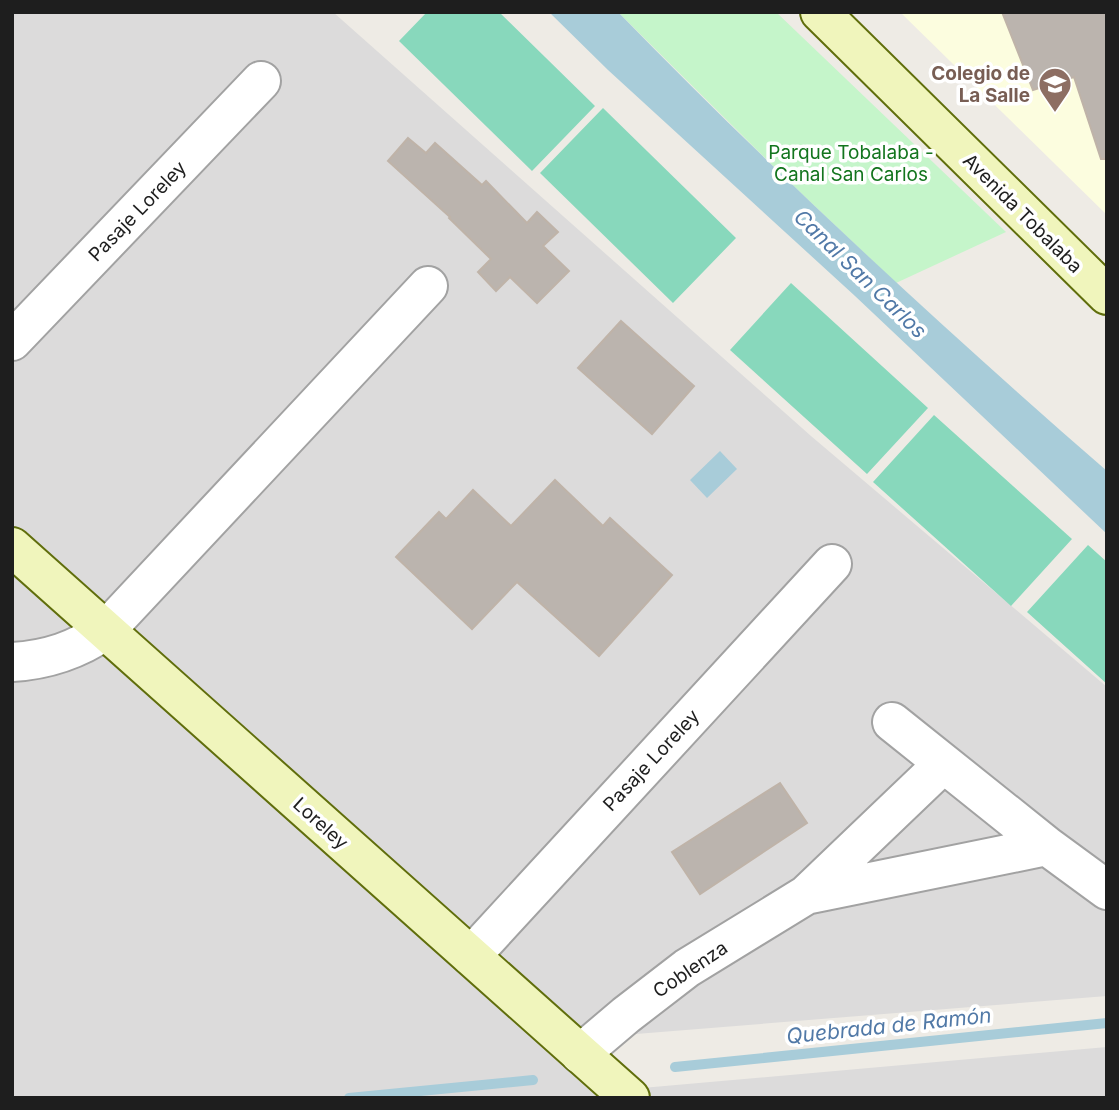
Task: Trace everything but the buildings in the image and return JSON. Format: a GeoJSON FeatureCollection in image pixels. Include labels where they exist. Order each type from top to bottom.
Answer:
{"type":"FeatureCollection","features":[{"type":"Feature","properties":{"kind":"main road","name":"Avenida Tobalaba"},"geometry":{"type":"LineString","coordinates":[[820,12],[1107,295]]}},
{"type":"Feature","properties":{"kind":"main road","name":"Loreley"},"geometry":{"type":"LineString","coordinates":[[12,547],[629,1096]]}},
{"type":"Feature","properties":{"kind":"street","name":"Pasaje Loreley"},"geometry":{"type":"LineString","coordinates":[[12,341],[261,80]]}},
{"type":"Feature","properties":{"kind":"street"},"geometry":{"type":"LineString","coordinates":[[12,662],[52,657],[75,649],[106,631],[428,286]]}},
{"type":"Feature","properties":{"kind":"street","name":"Pasaje Loreley"},"geometry":{"type":"LineString","coordinates":[[471,956],[832,564]]}},
{"type":"Feature","properties":{"kind":"street"},"geometry":{"type":"LineString","coordinates":[[892,722],[1047,846],[1107,890]]}},
{"type":"Feature","properties":{"kind":"street","name":"Coblenza"},"geometry":{"type":"LineString","coordinates":[[584,1057],[626,1015],[687,968],[806,895],[943,764]]}},
{"type":"Feature","properties":{"kind":"street","name":"Coblenza"},"geometry":{"type":"LineString","coordinates":[[806,895],[1047,846]]}},
{"type":"Feature","properties":{"kind":"shaded area"},"geometry":{"type":"Polygon","coordinates":[[[12,12],[333,12],[811,436],[1107,687],[1107,996],[536,1042],[598,1098],[12,1098],[12,12]]]}},
{"type":"Feature","properties":{"kind":"shaded area","name":"Colegio de La Salle"},"geometry":{"type":"Polygon","coordinates":[[[900,12],[1107,12],[1107,215],[900,12]]]}},
{"type":"Feature","properties":{"kind":"shaded area"},"geometry":{"type":"Polygon","coordinates":[[[1107,1047],[1107,1098],[654,1098],[642,1088],[1107,1047]]]}},
{"type":"Feature","properties":{"kind":"green space"},"geometry":{"type":"Polygon","coordinates":[[[427,12],[499,12],[595,106],[532,171],[399,41],[427,12]]]}},
{"type":"Feature","properties":{"kind":"green space","name":"Parque Tobalaba - Canal San Carlos"},"geometry":{"type":"Polygon","coordinates":[[[618,12],[776,12],[1006,232],[896,283],[781,174],[618,12]]]}},
{"type":"Feature","properties":{"kind":"green space"},"geometry":{"type":"Polygon","coordinates":[[[603,108],[736,238],[673,303],[540,173],[603,108]]]}},
{"type":"Feature","properties":{"kind":"green space"},"geometry":{"type":"Polygon","coordinates":[[[791,283],[928,408],[867,474],[730,350],[791,283]]]}},
{"type":"Feature","properties":{"kind":"green space"},"geometry":{"type":"Polygon","coordinates":[[[934,415],[1072,539],[1011,606],[873,482],[934,415]]]}},
{"type":"Feature","properties":{"kind":"green space"},"geometry":{"type":"Polygon","coordinates":[[[1088,545],[1107,562],[1107,684],[1027,612],[1088,545]]]}},
{"type":"Feature","properties":{"kind":"water","name":"Canal San Carlos"},"geometry":{"type":"Polygon","coordinates":[[[549,12],[618,12],[736,131],[858,246],[981,360],[1107,471],[1107,534],[855,296],[608,70],[549,12]]]}},
{"type":"Feature","properties":{"kind":"water"},"geometry":{"type":"Polygon","coordinates":[[[720,451],[737,469],[707,498],[690,480],[720,451]]]}},
{"type":"Feature","properties":{"kind":"waterway","name":"Quebrada de Ramón"},"geometry":{"type":"LineString","coordinates":[[675,1067],[1107,1023]]}},
{"type":"Feature","properties":{"kind":"waterway","name":"Quebrada de Ramón"},"geometry":{"type":"LineString","coordinates":[[349,1098],[533,1080]]}},
{"type":"Feature","properties":{"kind":"place","name":"Colegio de La Salle"},"geometry":{"type":"Point","coordinates":[1055,114]}}]}
